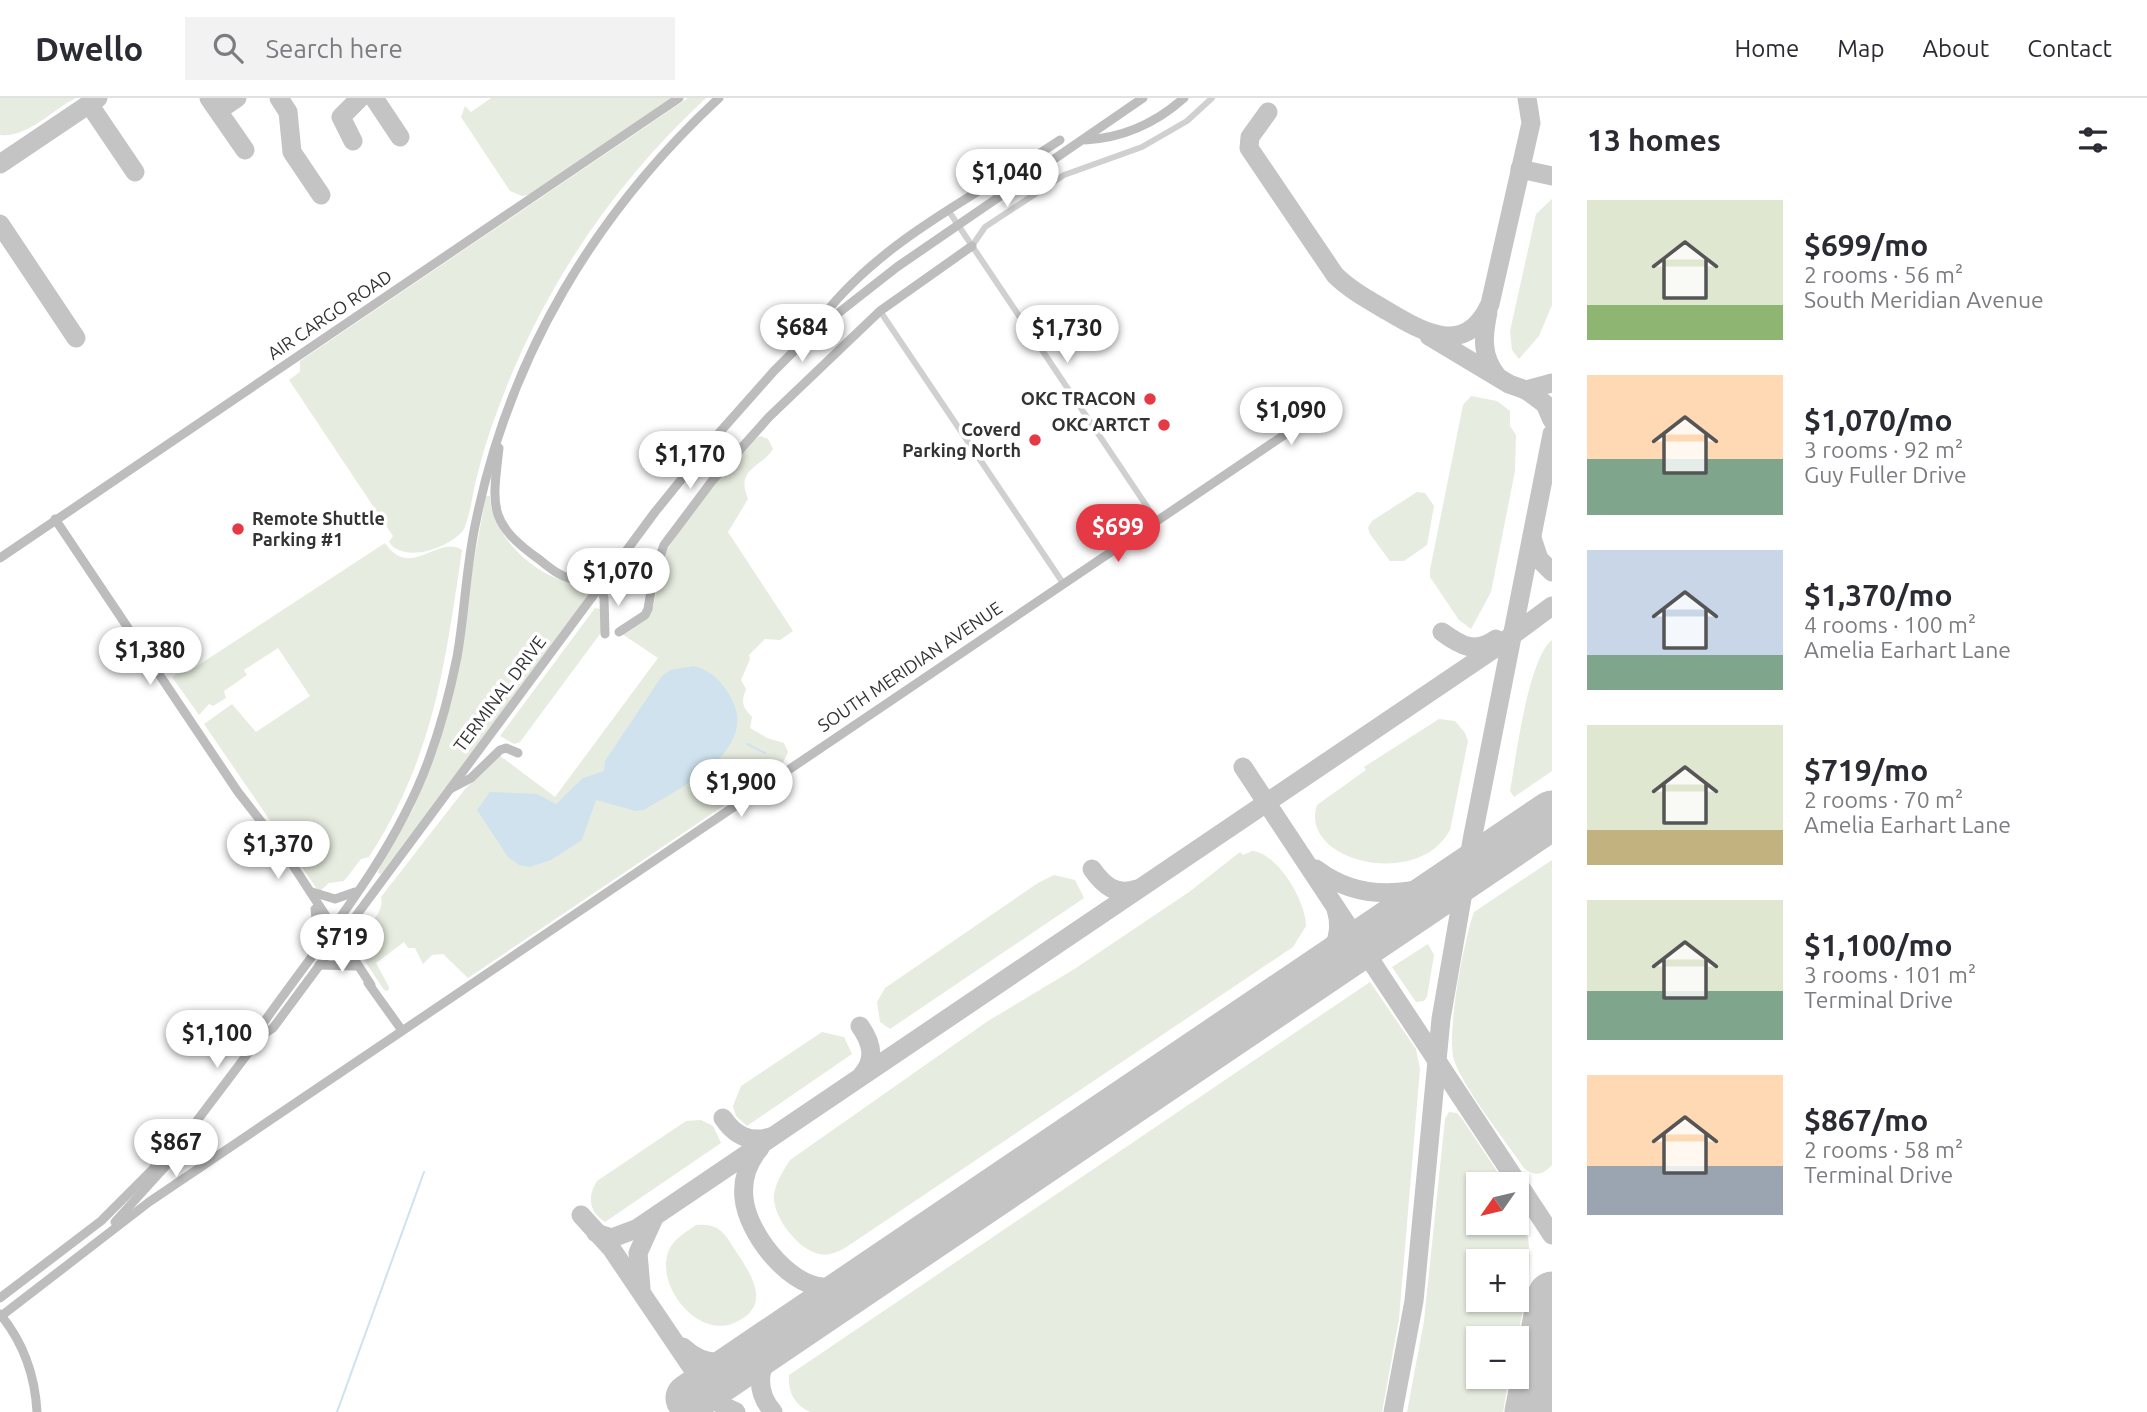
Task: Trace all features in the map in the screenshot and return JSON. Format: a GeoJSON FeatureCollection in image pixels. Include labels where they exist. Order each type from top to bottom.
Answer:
{"type":"FeatureCollection","features":[{"type":"Feature","properties":{"kind":"main road","name":"AIR CARGO ROAD"},"geometry":{"type":"LineString","coordinates":[[0,558],[678,98]]}},
{"type":"Feature","properties":{"kind":"main road","name":"TERMINAL DRIVE"},"geometry":{"type":"LineString","coordinates":[[261,1035],[264,1022],[357,891],[407,811],[437,733],[457,657],[475,525],[502,422],[532,345],[592,243],[655,161],[719,98]]}},
{"type":"Feature","properties":{"kind":"main road","name":"TERMINAL DRIVE"},"geometry":{"type":"LineString","coordinates":[[0,1298],[101,1221],[152,1170],[184,1131],[196,1122],[261,1035],[273,1028],[613,568],[719,433],[809,336],[957,225],[1143,98]]}},
{"type":"Feature","properties":{"kind":"main road"},"geometry":{"type":"LineString","coordinates":[[1082,140],[1113,139],[1128,133],[1157,118],[1184,98]]}},
{"type":"Feature","properties":{"kind":"main road"},"geometry":{"type":"LineString","coordinates":[[809,336],[827,310],[868,270],[948,210],[1060,140]]}},
{"type":"Feature","properties":{"kind":"main road"},"geometry":{"type":"LineString","coordinates":[[1033,158],[1040,169]]}},
{"type":"Feature","properties":{"kind":"main road"},"geometry":{"type":"LineString","coordinates":[[619,632],[645,615],[654,573],[664,545],[712,481],[769,416],[880,311],[971,246]]}},
{"type":"Feature","properties":{"kind":"main road","name":"SOUTH MERIDIAN AVENUE"},"geometry":{"type":"LineString","coordinates":[[92,1246],[149,1202],[401,1029],[1333,402]]}},
{"type":"Feature","properties":{"kind":"main road"},"geometry":{"type":"LineString","coordinates":[[502,422],[493,495],[501,524],[513,541],[558,574],[575,580],[590,579],[613,568]]}},
{"type":"Feature","properties":{"kind":"main road"},"geometry":{"type":"LineString","coordinates":[[55,519],[310,890],[331,927]]}},
{"type":"Feature","properties":{"kind":"main road"},"geometry":{"type":"LineString","coordinates":[[600,586],[604,598],[605,634]]}},
{"type":"Feature","properties":{"kind":"main road"},"geometry":{"type":"LineString","coordinates":[[449,790],[471,778],[500,750],[506,748],[518,753]]}},
{"type":"Feature","properties":{"kind":"main road"},"geometry":{"type":"LineString","coordinates":[[271,836],[276,851],[315,909],[352,954],[401,1029]]}},
{"type":"Feature","properties":{"kind":"main road"},"geometry":{"type":"LineString","coordinates":[[310,890],[335,899],[357,891]]}},
{"type":"Feature","properties":{"kind":"main road"},"geometry":{"type":"LineString","coordinates":[[315,909],[319,945]]}},
{"type":"Feature","properties":{"kind":"main road"},"geometry":{"type":"LineString","coordinates":[[352,954],[353,919]]}},
{"type":"Feature","properties":{"kind":"main road"},"geometry":{"type":"LineString","coordinates":[[339,938],[355,966],[371,985]]}},
{"type":"Feature","properties":{"kind":"main road"},"geometry":{"type":"LineString","coordinates":[[319,965],[355,966]]}},
{"type":"Feature","properties":{"kind":"main road","name":"TERMINAL DRIVE"},"geometry":{"type":"LineString","coordinates":[[92,1246],[173,1160],[192,1137],[196,1122]]}},
{"type":"Feature","properties":{"kind":"main road"},"geometry":{"type":"LineString","coordinates":[[37,1412],[31,1368],[1,1316],[92,1246]]}},
{"type":"Feature","properties":{"kind":"street"},"geometry":{"type":"LineString","coordinates":[[971,246],[985,227],[1064,175],[1158,139],[1187,121],[1212,98]]}},
{"type":"Feature","properties":{"kind":"street"},"geometry":{"type":"LineString","coordinates":[[948,210],[1156,520]]}},
{"type":"Feature","properties":{"kind":"street"},"geometry":{"type":"LineString","coordinates":[[880,311],[1063,583]]}},
{"type":"Feature","properties":{"kind":"shaded area"},"geometry":{"type":"Polygon","coordinates":[[[0,98],[76,98],[30,128],[10,135],[0,135],[0,98]]]}},
{"type":"Feature","properties":{"kind":"shaded area"},"geometry":{"type":"Polygon","coordinates":[[[491,98],[672,98],[531,194],[522,196],[510,191],[461,117],[465,106],[471,112],[491,98]]]}},
{"type":"Feature","properties":{"kind":"shaded area"},"geometry":{"type":"Polygon","coordinates":[[[688,98],[706,98],[640,166],[611,203],[584,241],[536,322],[492,426],[463,531],[447,543],[426,551],[415,553],[396,549],[389,542],[393,536],[289,380],[300,372],[300,361],[688,98]]]}},
{"type":"Feature","properties":{"kind":"shaded area"},"geometry":{"type":"Polygon","coordinates":[[[1552,199],[1552,305],[1539,336],[1519,359],[1512,350],[1510,331],[1536,214],[1552,199]]]}},
{"type":"Feature","properties":{"kind":"shaded area"},"geometry":{"type":"Polygon","coordinates":[[[1471,396],[1497,401],[1510,411],[1510,426],[1516,435],[1515,471],[1491,592],[1471,629],[1459,620],[1430,577],[1430,570],[1463,405],[1471,396]]]}},
{"type":"Feature","properties":{"kind":"shaded area"},"geometry":{"type":"Polygon","coordinates":[[[760,436],[768,439],[773,449],[747,475],[745,489],[748,499],[728,532],[793,631],[780,640],[765,639],[749,655],[750,659],[741,680],[746,689],[743,704],[752,717],[750,728],[767,738],[784,743],[788,752],[781,767],[468,978],[443,954],[432,955],[423,964],[415,948],[408,948],[404,942],[376,963],[389,987],[388,991],[384,990],[363,958],[369,948],[367,927],[380,909],[381,897],[465,789],[499,755],[555,797],[658,658],[622,634],[651,613],[660,566],[668,549],[723,474],[760,436]]]}},
{"type":"Feature","properties":{"kind":"shaded area"},"geometry":{"type":"Polygon","coordinates":[[[1417,492],[1425,493],[1434,506],[1427,545],[1404,561],[1390,561],[1368,528],[1372,521],[1417,492]]]}},
{"type":"Feature","properties":{"kind":"shaded area"},"geometry":{"type":"Polygon","coordinates":[[[486,496],[490,496],[500,529],[525,558],[540,570],[557,578],[574,583],[591,582],[595,586],[381,874],[378,873],[380,865],[413,809],[442,732],[486,496]]]}},
{"type":"Feature","properties":{"kind":"shaded area"},"geometry":{"type":"Polygon","coordinates":[[[385,543],[395,554],[405,558],[414,558],[444,547],[462,550],[442,671],[423,746],[391,820],[369,857],[361,859],[344,881],[329,883],[319,892],[204,724],[232,704],[256,732],[310,696],[278,648],[244,670],[247,675],[224,691],[226,698],[213,706],[209,704],[199,715],[172,677],[183,669],[188,672],[385,543]]]}},
{"type":"Feature","properties":{"kind":"shaded area"},"geometry":{"type":"Polygon","coordinates":[[[595,608],[600,609],[603,628],[600,634],[520,742],[514,744],[500,736],[595,608]]]}},
{"type":"Feature","properties":{"kind":"shaded area"},"geometry":{"type":"Polygon","coordinates":[[[1552,640],[1552,771],[1514,797],[1510,791],[1530,687],[1536,667],[1552,640]]]}},
{"type":"Feature","properties":{"kind":"shaded area"},"geometry":{"type":"Polygon","coordinates":[[[1439,719],[1455,721],[1468,741],[1450,830],[1434,849],[1413,860],[1388,863],[1364,861],[1342,853],[1325,841],[1316,824],[1317,805],[1366,770],[1364,767],[1439,719]]]}},
{"type":"Feature","properties":{"kind":"shaded area"},"geometry":{"type":"Polygon","coordinates":[[[1252,851],[1262,854],[1281,869],[1296,892],[1306,926],[1293,947],[845,1248],[830,1254],[819,1254],[803,1246],[788,1231],[777,1213],[774,1195],[778,1181],[790,1160],[988,1021],[1076,968],[1189,892],[1240,852],[1243,855],[1252,851]]]}},
{"type":"Feature","properties":{"kind":"shaded area"},"geometry":{"type":"Polygon","coordinates":[[[1552,860],[1552,1165],[1542,1173],[1535,1174],[1524,1168],[1466,1084],[1454,1060],[1452,1029],[1461,964],[1474,912],[1552,860]]]}},
{"type":"Feature","properties":{"kind":"shaded area"},"geometry":{"type":"Polygon","coordinates":[[[1054,875],[1075,880],[1084,898],[890,1029],[880,1022],[877,1002],[885,988],[1038,883],[1054,875]]]}},
{"type":"Feature","properties":{"kind":"shaded area"},"geometry":{"type":"Polygon","coordinates":[[[1428,944],[1434,955],[1427,997],[1424,1001],[1416,1002],[1392,967],[1428,944]]]}},
{"type":"Feature","properties":{"kind":"shaded area"},"geometry":{"type":"Polygon","coordinates":[[[1370,982],[1416,1049],[1420,1069],[1399,1319],[1382,1412],[810,1412],[796,1402],[791,1393],[789,1375],[1370,982]]]}},
{"type":"Feature","properties":{"kind":"shaded area"},"geometry":{"type":"Polygon","coordinates":[[[822,1032],[844,1037],[852,1054],[747,1126],[736,1116],[733,1106],[741,1086],[822,1032]]]}},
{"type":"Feature","properties":{"kind":"shaded area"},"geometry":{"type":"Polygon","coordinates":[[[1449,1112],[1457,1113],[1497,1172],[1466,1172],[1466,1236],[1528,1238],[1529,1249],[1466,1249],[1466,1312],[1522,1312],[1520,1326],[1466,1326],[1466,1389],[1507,1389],[1503,1412],[1407,1412],[1424,1321],[1445,1119],[1449,1112]]]}},
{"type":"Feature","properties":{"kind":"shaded area"},"geometry":{"type":"Polygon","coordinates":[[[701,1120],[713,1126],[721,1143],[605,1222],[596,1214],[591,1198],[597,1181],[686,1121],[701,1120]]]}},
{"type":"Feature","properties":{"kind":"shaded area"},"geometry":{"type":"Polygon","coordinates":[[[696,1225],[712,1226],[723,1233],[753,1281],[756,1300],[753,1309],[734,1323],[720,1326],[706,1323],[693,1316],[673,1292],[666,1264],[669,1250],[677,1239],[696,1225]]]}},
{"type":"Feature","properties":{"kind":"water"},"geometry":{"type":"Polygon","coordinates":[[[694,666],[719,681],[730,696],[737,715],[735,733],[727,750],[713,765],[644,810],[636,811],[596,800],[582,840],[551,860],[530,867],[519,865],[508,857],[477,810],[490,792],[537,794],[556,804],[583,778],[604,771],[605,761],[662,676],[670,670],[694,666]]]}},
{"type":"Feature","properties":{"kind":"waterway"},"geometry":{"type":"LineString","coordinates":[[747,744],[765,753]]}},
{"type":"Feature","properties":{"kind":"waterway"},"geometry":{"type":"LineString","coordinates":[[337,1412],[424,1172]]}},
{"type":"Feature","properties":{"kind":"taxiway"},"geometry":{"type":"LineString","coordinates":[[0,164],[98,98]]}},
{"type":"Feature","properties":{"kind":"taxiway"},"geometry":{"type":"LineString","coordinates":[[209,98],[245,150]]}},
{"type":"Feature","properties":{"kind":"taxiway"},"geometry":{"type":"LineString","coordinates":[[218,111],[237,98]]}},
{"type":"Feature","properties":{"kind":"taxiway"},"geometry":{"type":"LineString","coordinates":[[279,98],[288,112],[292,152],[321,195]]}},
{"type":"Feature","properties":{"kind":"taxiway"},"geometry":{"type":"LineString","coordinates":[[353,141],[341,117],[360,98]]}},
{"type":"Feature","properties":{"kind":"taxiway"},"geometry":{"type":"LineString","coordinates":[[374,98],[400,137]]}},
{"type":"Feature","properties":{"kind":"taxiway"},"geometry":{"type":"LineString","coordinates":[[1268,112],[1250,137],[1249,148],[1335,275],[1358,294],[1413,325],[1427,332],[1455,336],[1468,331],[1480,321],[1490,304],[1531,123],[1527,98]]}},
{"type":"Feature","properties":{"kind":"taxiway"},"geometry":{"type":"LineString","coordinates":[[89,104],[135,172]]}},
{"type":"Feature","properties":{"kind":"taxiway"},"geometry":{"type":"LineString","coordinates":[[1520,169],[1552,176]]}},
{"type":"Feature","properties":{"kind":"taxiway"},"geometry":{"type":"LineString","coordinates":[[0,224],[76,338]]}},
{"type":"Feature","properties":{"kind":"taxiway"},"geometry":{"type":"LineString","coordinates":[[1488,312],[1485,329],[1486,353],[1497,376]]}},
{"type":"Feature","properties":{"kind":"taxiway"},"geometry":{"type":"LineString","coordinates":[[1429,336],[1509,384],[1526,390]]}},
{"type":"Feature","properties":{"kind":"taxiway"},"geometry":{"type":"LineString","coordinates":[[1552,383],[1526,390],[1545,404],[1552,420]]}},
{"type":"Feature","properties":{"kind":"taxiway"},"geometry":{"type":"LineString","coordinates":[[1393,1412],[1414,1301],[1441,1019],[1473,835],[1552,434]]}},
{"type":"Feature","properties":{"kind":"taxiway"},"geometry":{"type":"LineString","coordinates":[[1532,538],[1539,559],[1552,572]]}},
{"type":"Feature","properties":{"kind":"taxiway"},"geometry":{"type":"LineString","coordinates":[[596,1233],[612,1238],[636,1229],[1491,651],[1552,606]]}},
{"type":"Feature","properties":{"kind":"taxiway"},"geometry":{"type":"LineString","coordinates":[[1442,632],[1462,644],[1475,647],[1496,639]]}},
{"type":"Feature","properties":{"kind":"taxiway"},"geometry":{"type":"LineString","coordinates":[[1243,767],[1552,1235]]}},
{"type":"Feature","properties":{"kind":"taxiway"},"geometry":{"type":"LineString","coordinates":[[1316,869],[1356,889],[1399,892],[1441,883],[1481,863]]}},
{"type":"Feature","properties":{"kind":"taxiway"},"geometry":{"type":"LineString","coordinates":[[1092,869],[1111,888],[1123,891],[1137,889]]}},
{"type":"Feature","properties":{"kind":"taxiway"},"geometry":{"type":"LineString","coordinates":[[1311,979],[1334,947],[1339,929],[1336,909]]}},
{"type":"Feature","properties":{"kind":"taxiway"},"geometry":{"type":"LineString","coordinates":[[860,1026],[871,1051],[869,1063],[862,1075]]}},
{"type":"Feature","properties":{"kind":"taxiway"},"geometry":{"type":"LineString","coordinates":[[723,1118],[738,1134],[756,1139],[771,1137]]}},
{"type":"Feature","properties":{"kind":"taxiway"},"geometry":{"type":"LineString","coordinates":[[760,1148],[752,1159],[744,1185],[747,1211],[771,1254],[795,1277],[822,1287],[840,1286],[856,1281],[888,1264]]}},
{"type":"Feature","properties":{"kind":"taxiway"},"geometry":{"type":"LineString","coordinates":[[581,1215],[611,1248],[705,1387],[723,1406],[736,1412]]}},
{"type":"Feature","properties":{"kind":"taxiway"},"geometry":{"type":"LineString","coordinates":[[641,1288],[638,1253],[653,1220]]}},
{"type":"Feature","properties":{"kind":"taxiway"},"geometry":{"type":"LineString","coordinates":[[773,1412],[762,1393],[761,1373],[768,1355],[781,1337]]}},
{"type":"Feature","properties":{"kind":"taxiway"},"geometry":{"type":"LineString","coordinates":[[683,1347],[700,1358],[718,1362],[737,1360],[756,1353]]}},
{"type":"Feature","properties":{"kind":"runway"},"geometry":{"type":"LineString","coordinates":[[690,1398],[1552,815]]}},
{"type":"Feature","properties":{"kind":"runway"},"geometry":{"type":"LineString","coordinates":[[1529,1412],[1552,1296]]}},
{"type":"Feature","properties":{"kind":"place","name":"OKC TRACON"},"geometry":{"type":"Point","coordinates":[1150,399]}},
{"type":"Feature","properties":{"kind":"place","name":"OKC ARTCT"},"geometry":{"type":"Point","coordinates":[1164,425]}},
{"type":"Feature","properties":{"kind":"place","name":"Coverd Parking North"},"geometry":{"type":"Point","coordinates":[1035,440]}},
{"type":"Feature","properties":{"kind":"place","name":"Remote Shuttle Parking #1"},"geometry":{"type":"Point","coordinates":[238,529]}}]}
